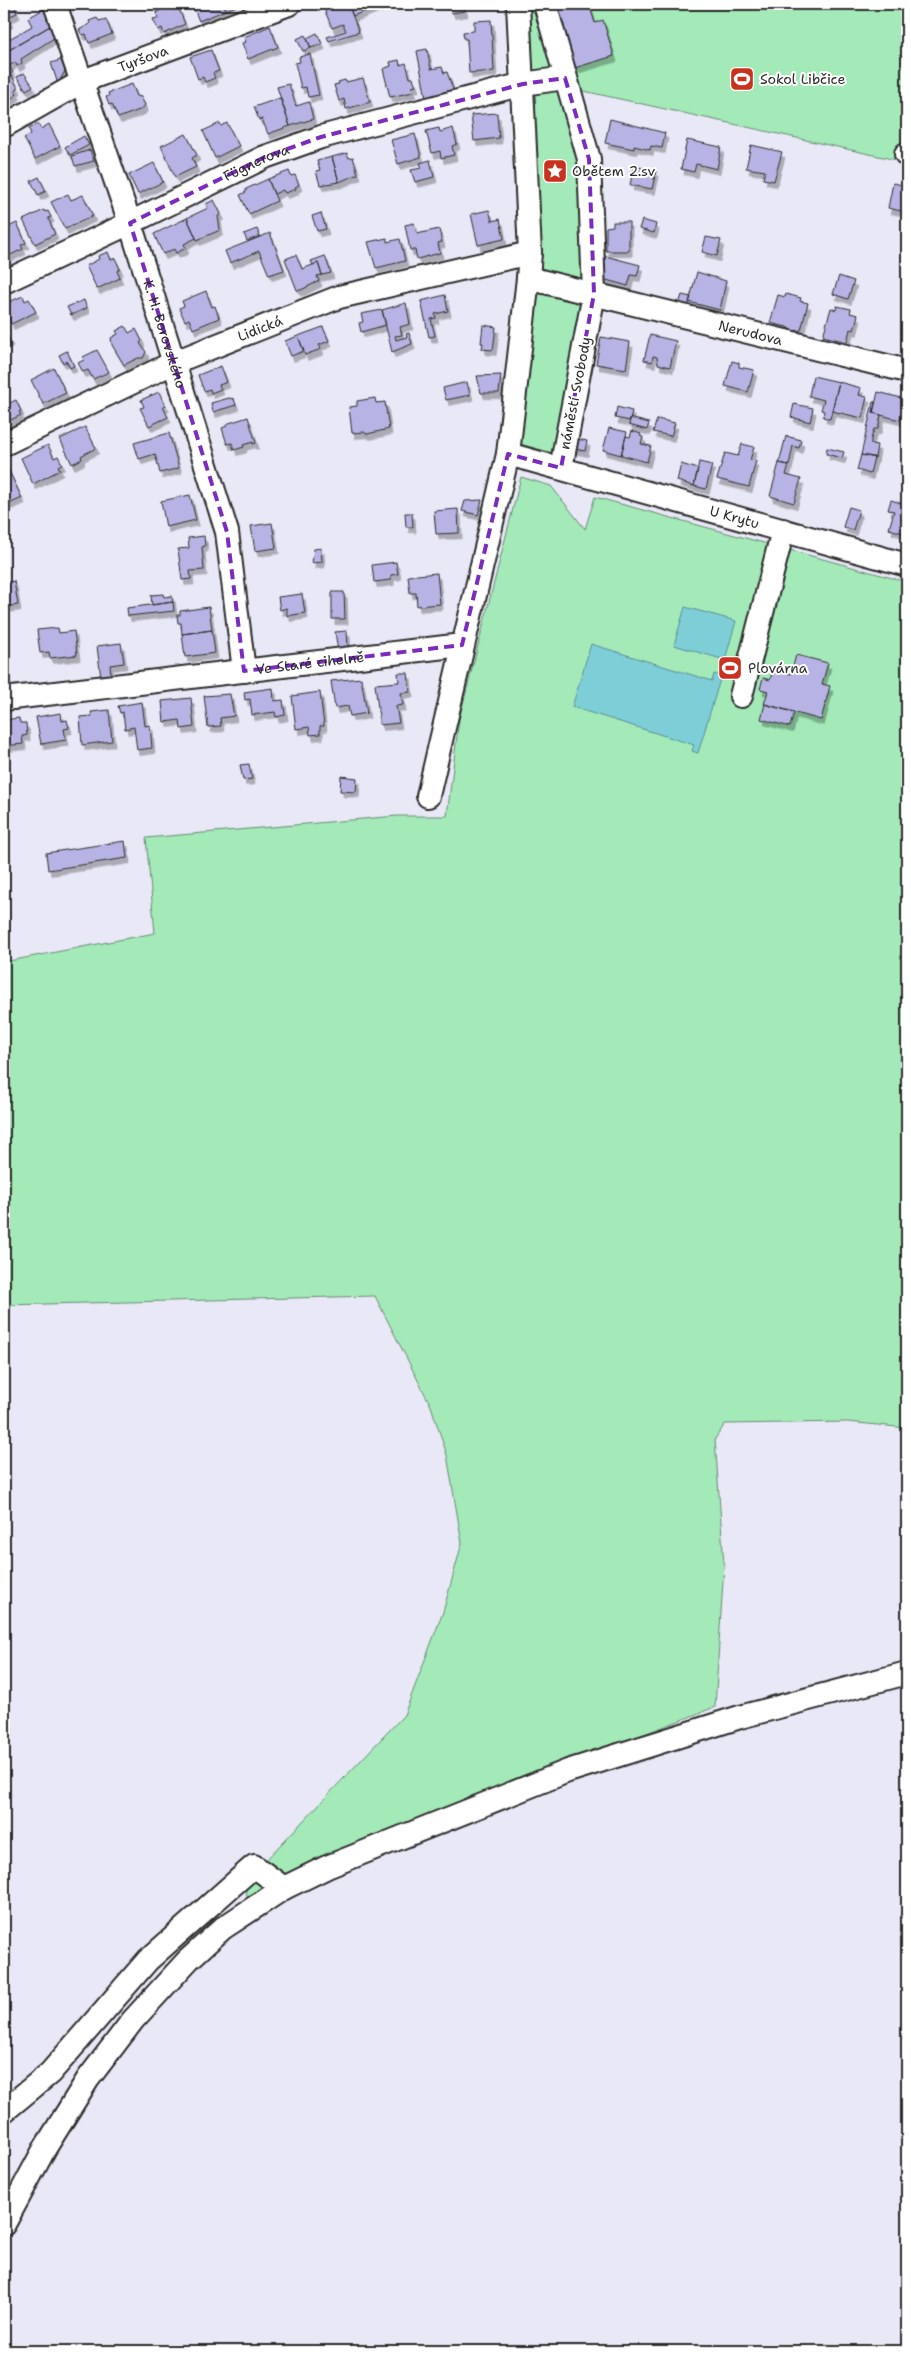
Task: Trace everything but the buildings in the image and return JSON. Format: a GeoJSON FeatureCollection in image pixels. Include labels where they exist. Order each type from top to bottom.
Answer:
{"type":"FeatureCollection","features":[{"type":"Feature","properties":{"kind":"street","name":"K. H. Borovského"},"geometry":{"type":"LineString","coordinates":[[55,4],[83,81],[175,362],[227,532],[244,670]]}},
{"type":"Feature","properties":{"kind":"street","name":"Tyršova"},"geometry":{"type":"LineString","coordinates":[[4,126],[83,81],[289,4]]}},
{"type":"Feature","properties":{"kind":"street"},"geometry":{"type":"LineString","coordinates":[[428,796],[508,454],[528,278],[530,253],[518,4]]}},
{"type":"Feature","properties":{"kind":"street","name":"náměstí Svobody"},"geometry":{"type":"LineString","coordinates":[[508,454],[561,468],[594,294],[589,159],[545,4]]}},
{"type":"Feature","properties":{"kind":"street"},"geometry":{"type":"LineString","coordinates":[[523,84],[565,78]]}},
{"type":"Feature","properties":{"kind":"street","name":"Fügnerova"},"geometry":{"type":"LineString","coordinates":[[4,282],[130,224],[274,154],[321,137],[523,84]]}},
{"type":"Feature","properties":{"kind":"street","name":"Lidická"},"geometry":{"type":"LineString","coordinates":[[4,444],[175,362],[339,297],[530,253]]}},
{"type":"Feature","properties":{"kind":"street"},"geometry":{"type":"LineString","coordinates":[[528,278],[594,294]]}},
{"type":"Feature","properties":{"kind":"street","name":"Nerudova"},"geometry":{"type":"LineString","coordinates":[[594,294],[907,371]]}},
{"type":"Feature","properties":{"kind":"street","name":"U Krytu"},"geometry":{"type":"LineString","coordinates":[[561,468],[907,565]]}},
{"type":"Feature","properties":{"kind":"street"},"geometry":{"type":"LineString","coordinates":[[741,696],[783,530]]}},
{"type":"Feature","properties":{"kind":"street","name":"Ve Staré cihelně"},"geometry":{"type":"LineString","coordinates":[[4,699],[462,645]]}},
{"type":"Feature","properties":{"kind":"street"},"geometry":{"type":"LineString","coordinates":[[4,2224],[45,2148],[88,2079],[133,2020],[188,1960],[223,1928],[284,1888],[327,1867],[568,1771],[740,1717],[907,1673]]}},
{"type":"Feature","properties":{"kind":"street"},"geometry":{"type":"LineString","coordinates":[[4,2111],[50,2073],[148,1960],[254,1866],[284,1888]]}},
{"type":"Feature","properties":{"kind":"highlighted area"},"geometry":{"type":"Polygon","coordinates":[[[565,78],[589,159],[594,294],[561,468],[508,454],[462,645],[244,671],[227,532],[130,223],[265,157],[321,137],[523,84],[565,78]]]}},
{"type":"Feature","properties":{"kind":"green space"},"geometry":{"type":"Polygon","coordinates":[[[527,4],[534,4],[566,102],[577,164],[585,278],[556,454],[520,444],[527,4]]]}},
{"type":"Feature","properties":{"kind":"green space","name":"Sokol Libčice"},"geometry":{"type":"Polygon","coordinates":[[[552,4],[907,4],[907,143],[901,161],[579,90],[552,4]]]}},
{"type":"Feature","properties":{"kind":"green space"},"geometry":{"type":"Polygon","coordinates":[[[521,477],[551,486],[585,529],[595,497],[907,582],[907,1428],[848,1422],[725,1424],[715,1439],[724,1565],[715,1707],[356,1844],[247,1896],[244,1883],[404,1715],[443,1612],[462,1543],[447,1455],[431,1406],[375,1296],[4,1305],[4,962],[155,933],[146,838],[397,816],[447,816],[459,720],[521,477]]]}},
{"type":"Feature","properties":{"kind":"water"},"geometry":{"type":"Polygon","coordinates":[[[685,607],[736,621],[725,660],[674,645],[685,607]]]}},
{"type":"Feature","properties":{"kind":"water"},"geometry":{"type":"Polygon","coordinates":[[[591,644],[712,681],[714,674],[721,676],[698,753],[692,751],[694,745],[572,707],[591,644]]]}},
{"type":"Feature","properties":{"kind":"place","name":"Sokol Libčice"},"geometry":{"type":"Point","coordinates":[742,79]}},
{"type":"Feature","properties":{"kind":"place","name":"Obětem 2.sv"},"geometry":{"type":"Point","coordinates":[555,171]}},
{"type":"Feature","properties":{"kind":"place","name":"Plovárna"},"geometry":{"type":"Point","coordinates":[730,668]}}]}
